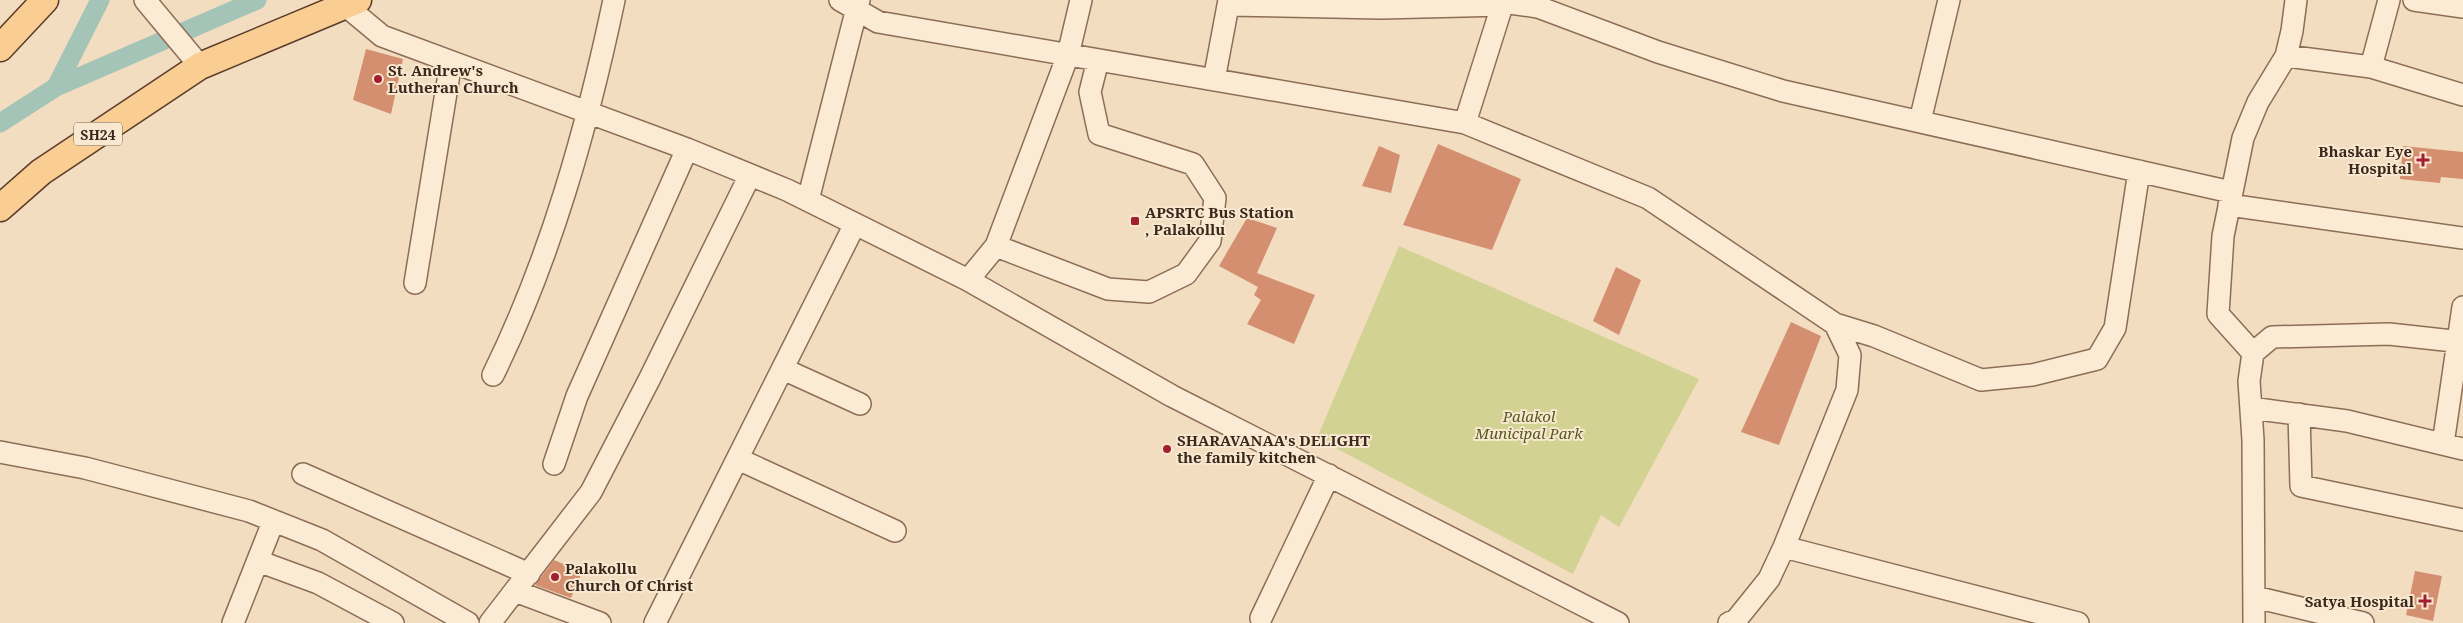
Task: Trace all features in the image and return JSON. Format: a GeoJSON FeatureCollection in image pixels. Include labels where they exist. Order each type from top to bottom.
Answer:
{"type":"FeatureCollection","features":[{"type":"Feature","properties":{"kind":"main road"},"geometry":{"type":"LineString","coordinates":[[0,48],[45,0]]}},
{"type":"Feature","properties":{"kind":"main road","name":"SH24"},"geometry":{"type":"LineString","coordinates":[[0,208],[41,172],[200,66],[352,3]]}},
{"type":"Feature","properties":{"kind":"street"},"geometry":{"type":"LineString","coordinates":[[145,0],[200,66]]}},
{"type":"Feature","properties":{"kind":"street"},"geometry":{"type":"LineString","coordinates":[[493,375],[509,343],[549,238],[589,113],[614,0]]}},
{"type":"Feature","properties":{"kind":"street"},"geometry":{"type":"LineString","coordinates":[[968,280],[996,246],[1068,55],[1082,0]]}},
{"type":"Feature","properties":{"kind":"street"},"geometry":{"type":"LineString","coordinates":[[1920,121],[1949,0]]}},
{"type":"Feature","properties":{"kind":"street"},"geometry":{"type":"LineString","coordinates":[[2253,352],[2218,314],[2223,236],[2230,198],[2234,190],[2243,138],[2258,102],[2286,56],[2292,31],[2296,0]]}},
{"type":"Feature","properties":{"kind":"street"},"geometry":{"type":"LineString","coordinates":[[2371,67],[2390,0]]}},
{"type":"Feature","properties":{"kind":"street"},"geometry":{"type":"LineString","coordinates":[[2414,0],[2463,7]]}},
{"type":"Feature","properties":{"kind":"street"},"geometry":{"type":"LineString","coordinates":[[352,3],[382,36],[687,149],[808,200],[968,280],[1172,396],[1611,621]]}},
{"type":"Feature","properties":{"kind":"street"},"geometry":{"type":"LineString","coordinates":[[808,200],[852,3],[878,22],[1465,123],[1648,198],[1835,324],[1874,336],[1981,380],[2032,376],[2097,359],[2115,328],[2138,172]]}},
{"type":"Feature","properties":{"kind":"street"},"geometry":{"type":"LineString","coordinates":[[1214,80],[1229,3],[1381,8],[1504,5],[1510,3],[1538,7],[1658,52],[1783,92],[1920,121],[2138,172],[2230,198],[2463,238]]}},
{"type":"Feature","properties":{"kind":"street"},"geometry":{"type":"LineString","coordinates":[[1465,123],[1504,5]]}},
{"type":"Feature","properties":{"kind":"street"},"geometry":{"type":"LineString","coordinates":[[2286,56],[2371,67],[2463,95]]}},
{"type":"Feature","properties":{"kind":"street"},"geometry":{"type":"LineString","coordinates":[[996,246],[1108,289],[1149,292],[1186,274],[1210,241],[1215,198],[1193,164],[1098,134],[1090,92],[1098,60]]}},
{"type":"Feature","properties":{"kind":"street"},"geometry":{"type":"LineString","coordinates":[[416,283],[451,62]]}},
{"type":"Feature","properties":{"kind":"street"},"geometry":{"type":"LineString","coordinates":[[554,464],[576,396],[687,149]]}},
{"type":"Feature","properties":{"kind":"street"},"geometry":{"type":"LineString","coordinates":[[490,623],[591,492],[650,378],[750,175]]}},
{"type":"Feature","properties":{"kind":"street"},"geometry":{"type":"LineString","coordinates":[[655,623],[855,224]]}},
{"type":"Feature","properties":{"kind":"street"},"geometry":{"type":"LineString","coordinates":[[2251,408],[2347,420],[2453,447],[2463,307]]}},
{"type":"Feature","properties":{"kind":"street"},"geometry":{"type":"LineString","coordinates":[[1729,623],[1736,620],[1768,579],[1784,547],[1847,390],[1850,355],[1835,324]]}},
{"type":"Feature","properties":{"kind":"street"},"geometry":{"type":"LineString","coordinates":[[2254,623],[2249,381],[2253,352],[2272,337],[2389,334],[2461,342]]}},
{"type":"Feature","properties":{"kind":"street"},"geometry":{"type":"LineString","coordinates":[[783,369],[860,404]]}},
{"type":"Feature","properties":{"kind":"street"},"geometry":{"type":"LineString","coordinates":[[2298,414],[2301,486],[2463,520]]}},
{"type":"Feature","properties":{"kind":"street"},"geometry":{"type":"LineString","coordinates":[[0,452],[95,470],[249,511],[322,540],[468,623]]}},
{"type":"Feature","properties":{"kind":"street"},"geometry":{"type":"LineString","coordinates":[[738,459],[895,531]]}},
{"type":"Feature","properties":{"kind":"street"},"geometry":{"type":"LineString","coordinates":[[303,474],[529,574]]}},
{"type":"Feature","properties":{"kind":"street"},"geometry":{"type":"LineString","coordinates":[[1261,618],[1329,475]]}},
{"type":"Feature","properties":{"kind":"street"},"geometry":{"type":"LineString","coordinates":[[233,623],[274,522]]}},
{"type":"Feature","properties":{"kind":"street"},"geometry":{"type":"LineString","coordinates":[[1784,547],[1999,613],[2078,623]]}},
{"type":"Feature","properties":{"kind":"street"},"geometry":{"type":"LineString","coordinates":[[258,561],[318,583],[393,623]]}},
{"type":"Feature","properties":{"kind":"street"},"geometry":{"type":"LineString","coordinates":[[515,591],[600,623]]}},
{"type":"Feature","properties":{"kind":"street"},"geometry":{"type":"LineString","coordinates":[[2254,597],[2363,623]]}},
{"type":"Feature","properties":{"kind":"green space","name":"Palakol Municipal Park"},"geometry":{"type":"Polygon","coordinates":[[[1399,246],[1699,379],[1619,527],[1601,515],[1573,574],[1317,438],[1399,246]]]}},
{"type":"Feature","properties":{"kind":"building","name":"St. Andrew's Lutheran Church"},"geometry":{"type":"Polygon","coordinates":[[[366,49],[403,59],[391,114],[353,100],[366,49]]]}},
{"type":"Feature","properties":{"kind":"building"},"geometry":{"type":"Polygon","coordinates":[[[1438,144],[1521,179],[1492,250],[1403,225],[1438,144]]]}},
{"type":"Feature","properties":{"kind":"building"},"geometry":{"type":"Polygon","coordinates":[[[1379,146],[1400,155],[1391,193],[1362,186],[1379,146]]]}},
{"type":"Feature","properties":{"kind":"building"},"geometry":{"type":"Polygon","coordinates":[[[2403,146],[2463,152],[2463,179],[2441,177],[2440,183],[2400,179],[2403,146]]]}},
{"type":"Feature","properties":{"kind":"building"},"geometry":{"type":"Polygon","coordinates":[[[1247,218],[1277,228],[1257,273],[1315,295],[1294,344],[1247,324],[1261,300],[1254,295],[1258,287],[1219,266],[1247,218]]]}},
{"type":"Feature","properties":{"kind":"building"},"geometry":{"type":"Polygon","coordinates":[[[1616,267],[1641,280],[1619,335],[1593,321],[1616,267]]]}},
{"type":"Feature","properties":{"kind":"building"},"geometry":{"type":"Polygon","coordinates":[[[1791,322],[1821,336],[1779,445],[1741,432],[1791,322]]]}},
{"type":"Feature","properties":{"kind":"building","name":"Palakollu Church Of Christ"},"geometry":{"type":"Polygon","coordinates":[[[554,560],[582,572],[571,598],[535,585],[554,560]]]}},
{"type":"Feature","properties":{"kind":"building"},"geometry":{"type":"Polygon","coordinates":[[[2415,571],[2442,576],[2433,621],[2406,615],[2415,571]]]}},
{"type":"Feature","properties":{"kind":"waterway"},"geometry":{"type":"LineString","coordinates":[[0,123],[56,87],[100,0]]}},
{"type":"Feature","properties":{"kind":"waterway"},"geometry":{"type":"LineString","coordinates":[[56,87],[257,0]]}},
{"type":"Feature","properties":{"kind":"place","name":"St. Andrew's Lutheran Church"},"geometry":{"type":"Point","coordinates":[378,79]}},
{"type":"Feature","properties":{"kind":"place","name":"Bhaskar Eye Hospital"},"geometry":{"type":"Point","coordinates":[2423,160]}},
{"type":"Feature","properties":{"kind":"place","name":"APSRTC Bus Station , Palakollu"},"geometry":{"type":"Point","coordinates":[1135,221]}},
{"type":"Feature","properties":{"kind":"place","name":"SHARAVANAA's DELIGHT the family kitchen"},"geometry":{"type":"Point","coordinates":[1167,449]}},
{"type":"Feature","properties":{"kind":"place","name":"Palakollu Church Of Christ"},"geometry":{"type":"Point","coordinates":[555,577]}},
{"type":"Feature","properties":{"kind":"place","name":"Satya Hospital"},"geometry":{"type":"Point","coordinates":[2425,601]}}]}
